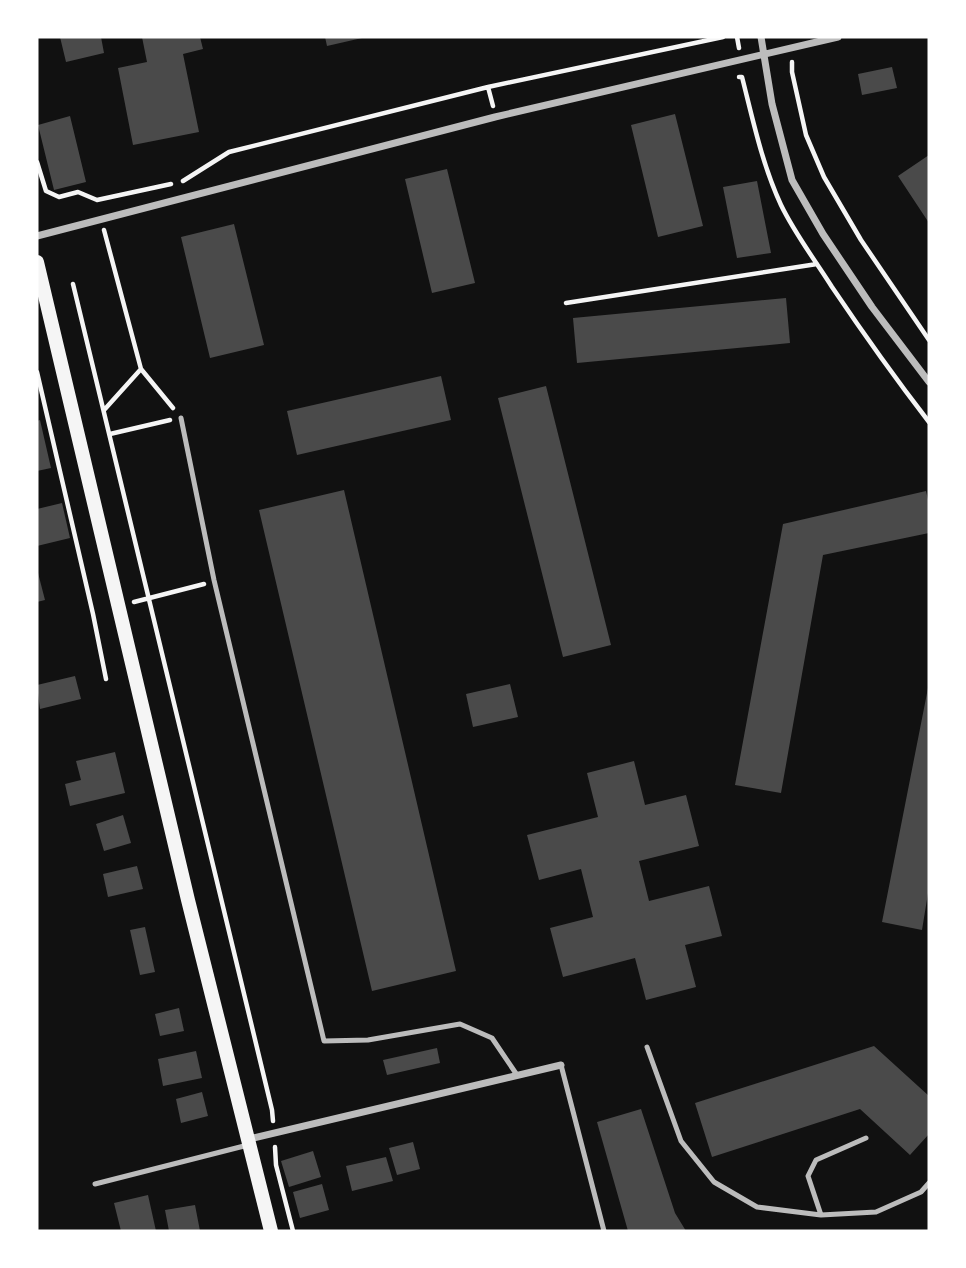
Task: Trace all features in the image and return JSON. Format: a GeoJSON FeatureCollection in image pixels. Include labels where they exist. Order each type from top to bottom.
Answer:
{"type":"FeatureCollection","features":[{"type":"Feature","properties":{"kind":"main road"},"geometry":{"type":"LineString","coordinates":[[37,262],[185,886],[271,1231]]}},
{"type":"Feature","properties":{"kind":"street"},"geometry":{"type":"LineString","coordinates":[[761,37],[772,104],[792,180],[872,307],[929,382]]}},
{"type":"Feature","properties":{"kind":"street"},"geometry":{"type":"LineString","coordinates":[[37,236],[495,117],[838,37]]}},
{"type":"Feature","properties":{"kind":"street"},"geometry":{"type":"LineString","coordinates":[[249,1142],[274,1132],[561,1065]]}},
{"type":"Feature","properties":{"kind":"lane"},"geometry":{"type":"LineString","coordinates":[[181,418],[215,580],[324,1041],[368,1040],[460,1024],[492,1038],[517,1075]]}},
{"type":"Feature","properties":{"kind":"lane"},"geometry":{"type":"LineString","coordinates":[[647,1047],[681,1142],[714,1182],[757,1207],[821,1215],[876,1212],[921,1192],[929,1183]]}},
{"type":"Feature","properties":{"kind":"lane"},"geometry":{"type":"LineString","coordinates":[[561,1065],[604,1231]]}},
{"type":"Feature","properties":{"kind":"lane"},"geometry":{"type":"LineString","coordinates":[[821,1215],[808,1176],[816,1160],[866,1138]]}},
{"type":"Feature","properties":{"kind":"lane"},"geometry":{"type":"LineString","coordinates":[[95,1184],[249,1142]]}},
{"type":"Feature","properties":{"kind":"path"},"geometry":{"type":"LineString","coordinates":[[37,163],[47,191],[59,197],[78,192],[97,201],[185,181],[229,152],[488,87],[723,37]]}},
{"type":"Feature","properties":{"kind":"path"},"geometry":{"type":"LineString","coordinates":[[793,48],[792,72],[806,135],[824,177],[862,240],[929,340]]}},
{"type":"Feature","properties":{"kind":"path"},"geometry":{"type":"LineString","coordinates":[[729,80],[742,77],[756,135],[782,207],[884,363],[929,422]]}},
{"type":"Feature","properties":{"kind":"path"},"geometry":{"type":"LineString","coordinates":[[97,201],[141,369],[181,418],[110,434]]}},
{"type":"Feature","properties":{"kind":"path"},"geometry":{"type":"LineString","coordinates":[[566,303],[817,264]]}},
{"type":"Feature","properties":{"kind":"path"},"geometry":{"type":"LineString","coordinates":[[73,284],[272,1110],[276,1165],[293,1231]]}},
{"type":"Feature","properties":{"kind":"path"},"geometry":{"type":"LineString","coordinates":[[104,410],[141,369]]}},
{"type":"Feature","properties":{"kind":"path"},"geometry":{"type":"LineString","coordinates":[[37,372],[106,679]]}},
{"type":"Feature","properties":{"kind":"path"},"geometry":{"type":"LineString","coordinates":[[149,598],[215,580]]}},
{"type":"Feature","properties":{"kind":"building"},"geometry":{"type":"Polygon","coordinates":[[[60,37],[101,37],[104,53],[66,62],[60,37]]]}},
{"type":"Feature","properties":{"kind":"building"},"geometry":{"type":"Polygon","coordinates":[[[142,37],[200,37],[203,49],[183,54],[199,132],[133,145],[118,68],[147,62],[142,37]]]}},
{"type":"Feature","properties":{"kind":"building"},"geometry":{"type":"Polygon","coordinates":[[[325,37],[362,37],[362,38],[327,46],[325,37]]]}},
{"type":"Feature","properties":{"kind":"building"},"geometry":{"type":"Polygon","coordinates":[[[892,67],[897,88],[862,95],[858,74],[892,67]]]}},
{"type":"Feature","properties":{"kind":"building"},"geometry":{"type":"Polygon","coordinates":[[[675,114],[703,226],[658,237],[631,125],[675,114]]]}},
{"type":"Feature","properties":{"kind":"building"},"geometry":{"type":"Polygon","coordinates":[[[70,116],[86,182],[54,190],[38,125],[70,116]]]}},
{"type":"Feature","properties":{"kind":"building"},"geometry":{"type":"Polygon","coordinates":[[[929,155],[929,223],[898,176],[929,155]]]}},
{"type":"Feature","properties":{"kind":"building"},"geometry":{"type":"Polygon","coordinates":[[[447,169],[475,283],[432,293],[405,179],[447,169]]]}},
{"type":"Feature","properties":{"kind":"building"},"geometry":{"type":"Polygon","coordinates":[[[757,181],[771,253],[737,258],[723,187],[757,181]]]}},
{"type":"Feature","properties":{"kind":"building"},"geometry":{"type":"Polygon","coordinates":[[[234,224],[264,345],[210,358],[181,237],[234,224]]]}},
{"type":"Feature","properties":{"kind":"building"},"geometry":{"type":"Polygon","coordinates":[[[786,298],[790,343],[577,363],[573,318],[786,298]]]}},
{"type":"Feature","properties":{"kind":"building"},"geometry":{"type":"Polygon","coordinates":[[[441,376],[451,420],[297,455],[287,411],[441,376]]]}},
{"type":"Feature","properties":{"kind":"building"},"geometry":{"type":"Polygon","coordinates":[[[546,386],[611,645],[563,657],[498,398],[546,386]]]}},
{"type":"Feature","properties":{"kind":"building"},"geometry":{"type":"Polygon","coordinates":[[[40,420],[51,468],[37,471],[37,421],[40,420]]]}},
{"type":"Feature","properties":{"kind":"building"},"geometry":{"type":"Polygon","coordinates":[[[344,490],[456,971],[372,991],[259,510],[344,490]]]}},
{"type":"Feature","properties":{"kind":"building"},"geometry":{"type":"Polygon","coordinates":[[[926,491],[929,533],[823,555],[781,793],[735,785],[783,524],[926,491]]]}},
{"type":"Feature","properties":{"kind":"building"},"geometry":{"type":"Polygon","coordinates":[[[62,503],[70,538],[37,546],[37,509],[62,503]]]}},
{"type":"Feature","properties":{"kind":"building"},"geometry":{"type":"Polygon","coordinates":[[[37,569],[45,600],[37,602],[37,569]]]}},
{"type":"Feature","properties":{"kind":"building"},"geometry":{"type":"Polygon","coordinates":[[[75,676],[81,699],[40,709],[37,685],[75,676]]]}},
{"type":"Feature","properties":{"kind":"building"},"geometry":{"type":"Polygon","coordinates":[[[510,684],[518,717],[473,727],[466,694],[510,684]]]}},
{"type":"Feature","properties":{"kind":"building"},"geometry":{"type":"Polygon","coordinates":[[[928,688],[929,887],[922,930],[882,922],[928,688]]]}},
{"type":"Feature","properties":{"kind":"building"},"geometry":{"type":"Polygon","coordinates":[[[115,752],[125,793],[70,806],[65,784],[81,780],[76,761],[115,752]]]}},
{"type":"Feature","properties":{"kind":"building"},"geometry":{"type":"Polygon","coordinates":[[[634,761],[645,805],[686,795],[699,846],[639,861],[649,901],[709,886],[722,936],[685,945],[696,987],[646,1000],[635,958],[563,977],[550,928],[593,917],[581,869],[539,880],[527,835],[598,817],[587,773],[634,761]]]}},
{"type":"Feature","properties":{"kind":"building"},"geometry":{"type":"Polygon","coordinates":[[[123,815],[131,843],[104,851],[96,824],[123,815]]]}},
{"type":"Feature","properties":{"kind":"building"},"geometry":{"type":"Polygon","coordinates":[[[137,866],[143,889],[108,897],[103,874],[137,866]]]}},
{"type":"Feature","properties":{"kind":"building"},"geometry":{"type":"Polygon","coordinates":[[[145,927],[155,972],[140,975],[130,930],[145,927]]]}},
{"type":"Feature","properties":{"kind":"building"},"geometry":{"type":"Polygon","coordinates":[[[179,1008],[184,1031],[160,1036],[155,1014],[179,1008]]]}},
{"type":"Feature","properties":{"kind":"building"},"geometry":{"type":"Polygon","coordinates":[[[874,1046],[929,1096],[929,1134],[910,1155],[860,1109],[712,1157],[695,1103],[874,1046]]]}},
{"type":"Feature","properties":{"kind":"building"},"geometry":{"type":"Polygon","coordinates":[[[437,1048],[440,1063],[387,1075],[383,1060],[437,1048]]]}},
{"type":"Feature","properties":{"kind":"building"},"geometry":{"type":"Polygon","coordinates":[[[196,1051],[202,1078],[163,1086],[158,1059],[196,1051]]]}},
{"type":"Feature","properties":{"kind":"building"},"geometry":{"type":"Polygon","coordinates":[[[202,1092],[208,1116],[181,1123],[176,1099],[202,1092]]]}},
{"type":"Feature","properties":{"kind":"building"},"geometry":{"type":"Polygon","coordinates":[[[641,1109],[675,1213],[686,1231],[628,1231],[597,1122],[641,1109]]]}},
{"type":"Feature","properties":{"kind":"building"},"geometry":{"type":"Polygon","coordinates":[[[413,1142],[420,1169],[397,1175],[389,1148],[413,1142]]]}},
{"type":"Feature","properties":{"kind":"building"},"geometry":{"type":"Polygon","coordinates":[[[313,1151],[321,1177],[289,1187],[281,1161],[313,1151]]]}},
{"type":"Feature","properties":{"kind":"building"},"geometry":{"type":"Polygon","coordinates":[[[386,1157],[393,1181],[352,1191],[346,1166],[386,1157]]]}},
{"type":"Feature","properties":{"kind":"building"},"geometry":{"type":"Polygon","coordinates":[[[322,1184],[329,1210],[300,1218],[293,1192],[322,1184]]]}},
{"type":"Feature","properties":{"kind":"building"},"geometry":{"type":"Polygon","coordinates":[[[148,1195],[156,1231],[121,1231],[114,1203],[148,1195]]]}},
{"type":"Feature","properties":{"kind":"building"},"geometry":{"type":"Polygon","coordinates":[[[195,1205],[200,1231],[169,1231],[165,1210],[195,1205]]]}}]}
